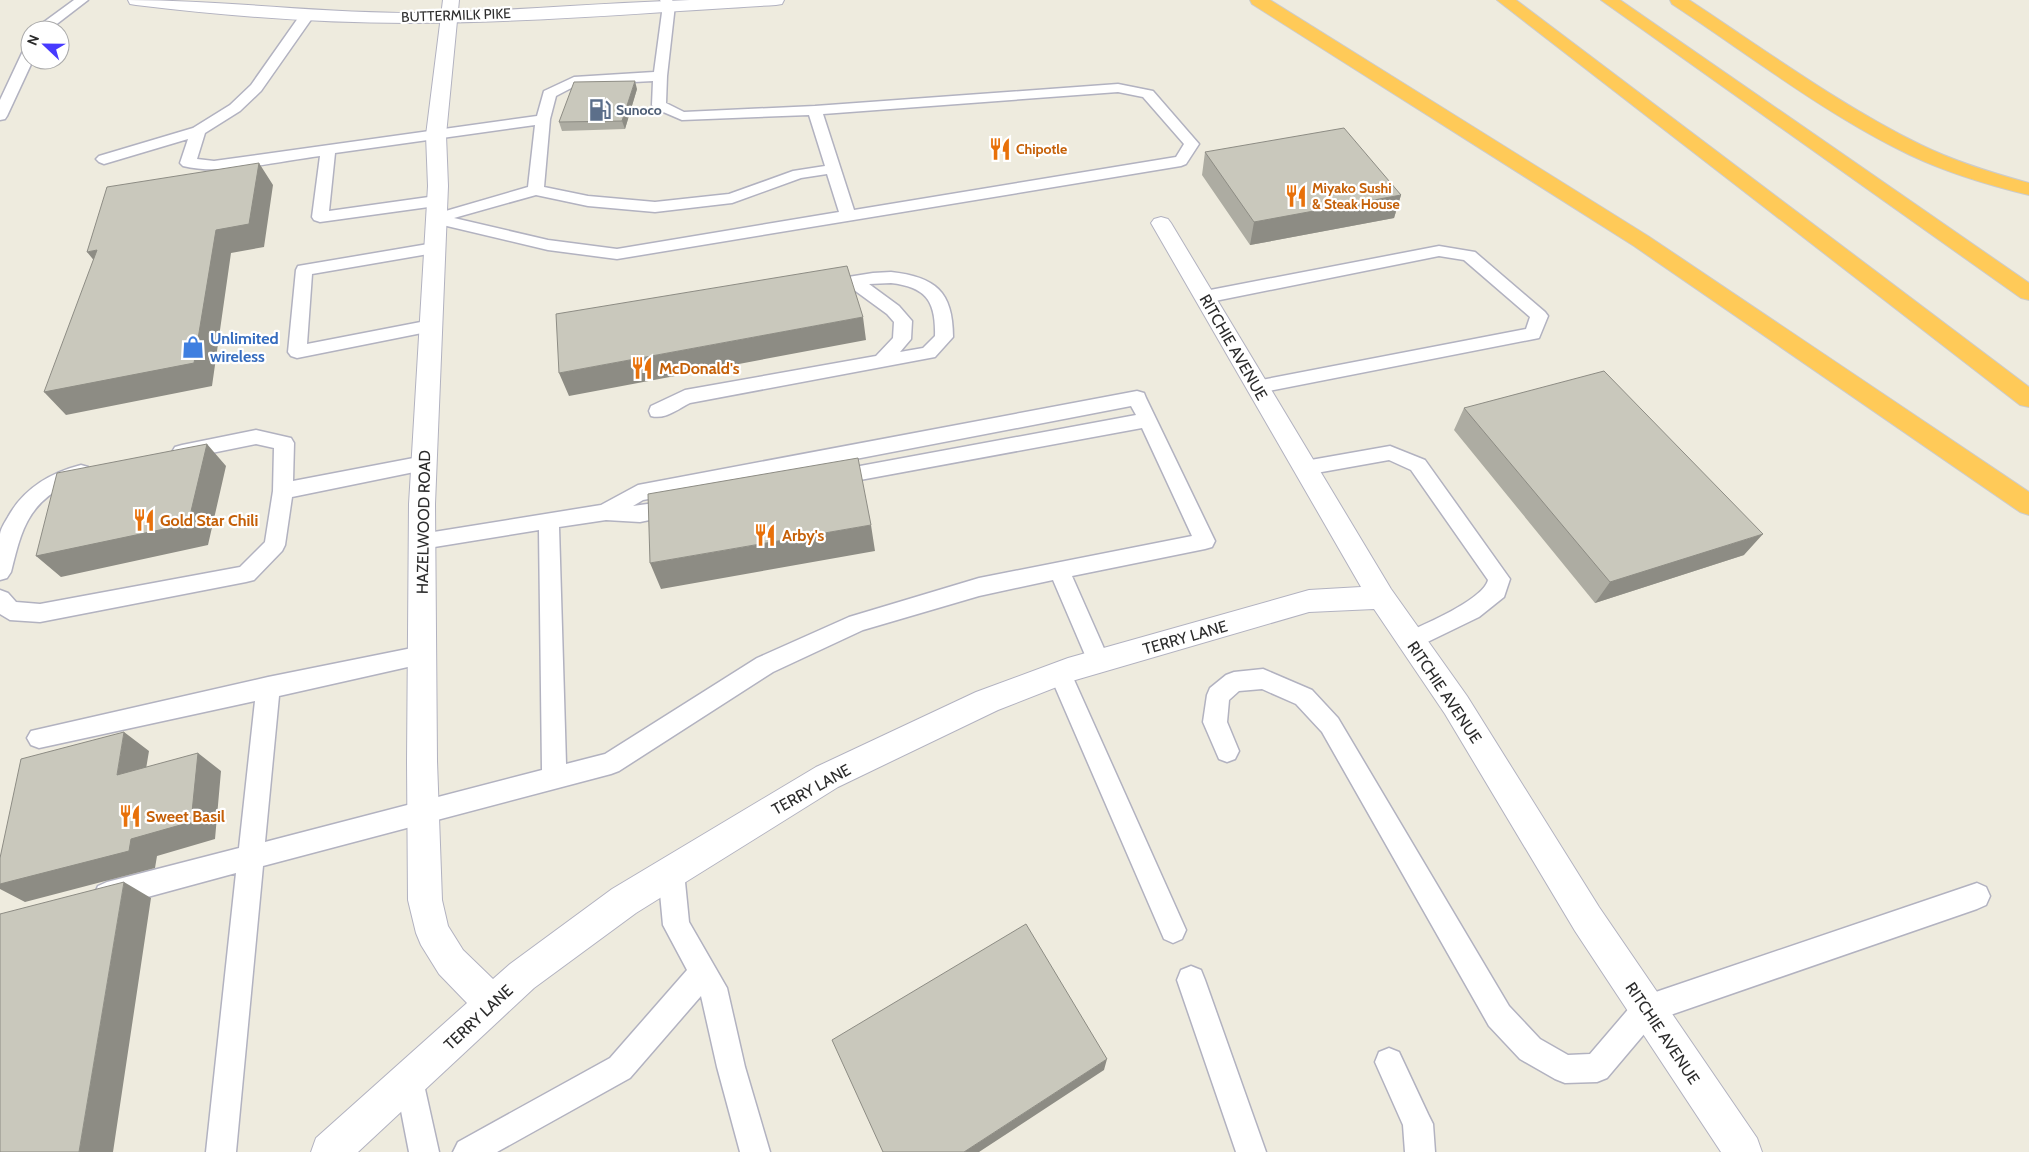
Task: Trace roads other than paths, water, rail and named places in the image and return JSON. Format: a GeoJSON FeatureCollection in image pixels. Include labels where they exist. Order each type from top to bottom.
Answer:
{"type":"FeatureCollection","features":[{"type":"Feature","properties":{"kind":"highway"},"geometry":{"type":"LineString","coordinates":[[1258,0],[1641,241],[2029,505]]}},
{"type":"Feature","properties":{"kind":"highway"},"geometry":{"type":"LineString","coordinates":[[1505,0],[2029,399]]}},
{"type":"Feature","properties":{"kind":"highway"},"geometry":{"type":"LineString","coordinates":[[1609,0],[2029,293]]}},
{"type":"Feature","properties":{"kind":"highway"},"geometry":{"type":"LineString","coordinates":[[1678,0],[1819,93],[1900,143],[1934,158],[1998,180],[2029,188]]}},
{"type":"Feature","properties":{"kind":"street","name":"BUTTERMILK PIKE"},"geometry":{"type":"LineString","coordinates":[[136,0],[308,14],[776,0]]}},
{"type":"Feature","properties":{"kind":"street","name":"HAZELWOOD ROAD"},"geometry":{"type":"LineString","coordinates":[[450,9],[436,135],[436,210],[424,463],[422,655],[425,900],[433,933],[451,962],[493,1004]]}},
{"type":"Feature","properties":{"kind":"street","name":"RITCHIE AVENUE"},"geometry":{"type":"LineString","coordinates":[[1161,223],[1380,597],[1456,705],[1587,919],[1743,1152]]}},
{"type":"Feature","properties":{"kind":"street","name":"TERRY LANE"},"geometry":{"type":"LineString","coordinates":[[330,1152],[522,976],[624,901],[827,777],[988,701],[1060,673],[1309,601],[1380,597]]}},
{"type":"Feature","properties":{"kind":"lane"},"geometry":{"type":"LineString","coordinates":[[54,20],[82,0]]}},
{"type":"Feature","properties":{"kind":"lane"},"geometry":{"type":"LineString","coordinates":[[436,210],[548,245],[618,254],[1181,162],[1192,144],[1148,94],[1118,88],[815,110],[682,116],[659,105],[667,3]]}},
{"type":"Feature","properties":{"kind":"lane"},"geometry":{"type":"LineString","coordinates":[[104,159],[198,131],[235,108],[256,88],[308,14]]}},
{"type":"Feature","properties":{"kind":"lane"},"geometry":{"type":"LineString","coordinates":[[0,116],[21,70]]}},
{"type":"Feature","properties":{"kind":"lane"},"geometry":{"type":"LineString","coordinates":[[536,190],[543,119],[549,94],[574,81],[660,76]]}},
{"type":"Feature","properties":{"kind":"lane"},"geometry":{"type":"LineString","coordinates":[[815,110],[848,216]]}},
{"type":"Feature","properties":{"kind":"lane"},"geometry":{"type":"LineString","coordinates":[[198,131],[188,163],[214,166],[543,119]]}},
{"type":"Feature","properties":{"kind":"lane"},"geometry":{"type":"LineString","coordinates":[[328,150],[320,217],[436,210],[536,190],[588,201],[655,207],[732,198],[798,174],[833,169]]}},
{"type":"Feature","properties":{"kind":"lane"},"geometry":{"type":"LineString","coordinates":[[430,326],[297,352],[304,270],[434,248]]}},
{"type":"Feature","properties":{"kind":"lane"},"geometry":{"type":"LineString","coordinates":[[1205,297],[1439,251],[1469,256],[1539,316],[1533,334],[1258,387]]}},
{"type":"Feature","properties":{"kind":"lane"},"geometry":{"type":"LineString","coordinates":[[658,411],[685,397],[929,353],[944,337],[944,312],[935,293],[922,284],[901,278],[878,277],[805,289]]}},
{"type":"Feature","properties":{"kind":"lane"},"geometry":{"type":"LineString","coordinates":[[854,281],[893,310],[904,321],[902,339],[881,362]]}},
{"type":"Feature","properties":{"kind":"lane"},"geometry":{"type":"LineString","coordinates":[[86,900],[611,763],[765,664],[857,623],[979,587],[1205,541],[1137,398],[638,493],[606,512]]}},
{"type":"Feature","properties":{"kind":"lane"},"geometry":{"type":"LineString","coordinates":[[816,482],[1148,420]]}},
{"type":"Feature","properties":{"kind":"lane"},"geometry":{"type":"LineString","coordinates":[[0,599],[10,611],[40,613],[246,574],[275,545],[283,491],[284,443],[256,437],[161,456]]}},
{"type":"Feature","properties":{"kind":"lane"},"geometry":{"type":"LineString","coordinates":[[1304,468],[1390,453],[1418,465],[1499,579],[1496,591],[1472,611],[1411,641]]}},
{"type":"Feature","properties":{"kind":"lane"},"geometry":{"type":"LineString","coordinates":[[283,491],[424,463]]}},
{"type":"Feature","properties":{"kind":"lane"},"geometry":{"type":"LineString","coordinates":[[0,572],[13,526],[34,497],[66,475],[104,467]]}},
{"type":"Feature","properties":{"kind":"lane"},"geometry":{"type":"LineString","coordinates":[[422,542],[606,512],[640,514],[698,504]]}},
{"type":"Feature","properties":{"kind":"lane"},"geometry":{"type":"LineString","coordinates":[[549,521],[554,778]]}},
{"type":"Feature","properties":{"kind":"lane"},"geometry":{"type":"LineString","coordinates":[[1059,571],[1099,662]]}},
{"type":"Feature","properties":{"kind":"lane"},"geometry":{"type":"LineString","coordinates":[[39,738],[422,655]]}},
{"type":"Feature","properties":{"kind":"lane"},"geometry":{"type":"LineString","coordinates":[[1060,673],[1173,930]]}},
{"type":"Feature","properties":{"kind":"lane"},"geometry":{"type":"LineString","coordinates":[[1227,751],[1215,722],[1218,695],[1234,682],[1263,678],[1304,697],[1330,726],[1499,1016],[1530,1049],[1565,1069],[1597,1068],[1647,1009],[1977,896]]}},
{"type":"Feature","properties":{"kind":"lane"},"geometry":{"type":"LineString","coordinates":[[221,1152],[268,687]]}},
{"type":"Feature","properties":{"kind":"lane"},"geometry":{"type":"LineString","coordinates":[[671,872],[676,925],[713,988],[731,1067],[755,1152]]}},
{"type":"Feature","properties":{"kind":"lane"},"geometry":{"type":"LineString","coordinates":[[468,1152],[620,1068],[704,973]]}},
{"type":"Feature","properties":{"kind":"lane"},"geometry":{"type":"LineString","coordinates":[[1191,980],[1250,1152]]}},
{"type":"Feature","properties":{"kind":"lane"},"geometry":{"type":"LineString","coordinates":[[1389,1062],[1418,1124],[1420,1152]]}},
{"type":"Feature","properties":{"kind":"lane"},"geometry":{"type":"LineString","coordinates":[[409,1080],[424,1152]]}},
{"type":"Feature","properties":{"kind":"place","name":"Sunoco"},"geometry":{"type":"Point","coordinates":[600,110]}},
{"type":"Feature","properties":{"kind":"place","name":"Chipotle"},"geometry":{"type":"Point","coordinates":[1000,149]}},
{"type":"Feature","properties":{"kind":"place","name":"Miyako Sushi & Steak House"},"geometry":{"type":"Point","coordinates":[1296,196]}},
{"type":"Feature","properties":{"kind":"place","name":"Unlimited wireless"},"geometry":{"type":"Point","coordinates":[193,347]}},
{"type":"Feature","properties":{"kind":"place","name":"McDonald's"},"geometry":{"type":"Point","coordinates":[642,368]}},
{"type":"Feature","properties":{"kind":"place","name":"Gold Star Chili"},"geometry":{"type":"Point","coordinates":[144,520]}},
{"type":"Feature","properties":{"kind":"place","name":"Arby's"},"geometry":{"type":"Point","coordinates":[765,535]}},
{"type":"Feature","properties":{"kind":"place","name":"Sweet Basil"},"geometry":{"type":"Point","coordinates":[130,816]}}]}
